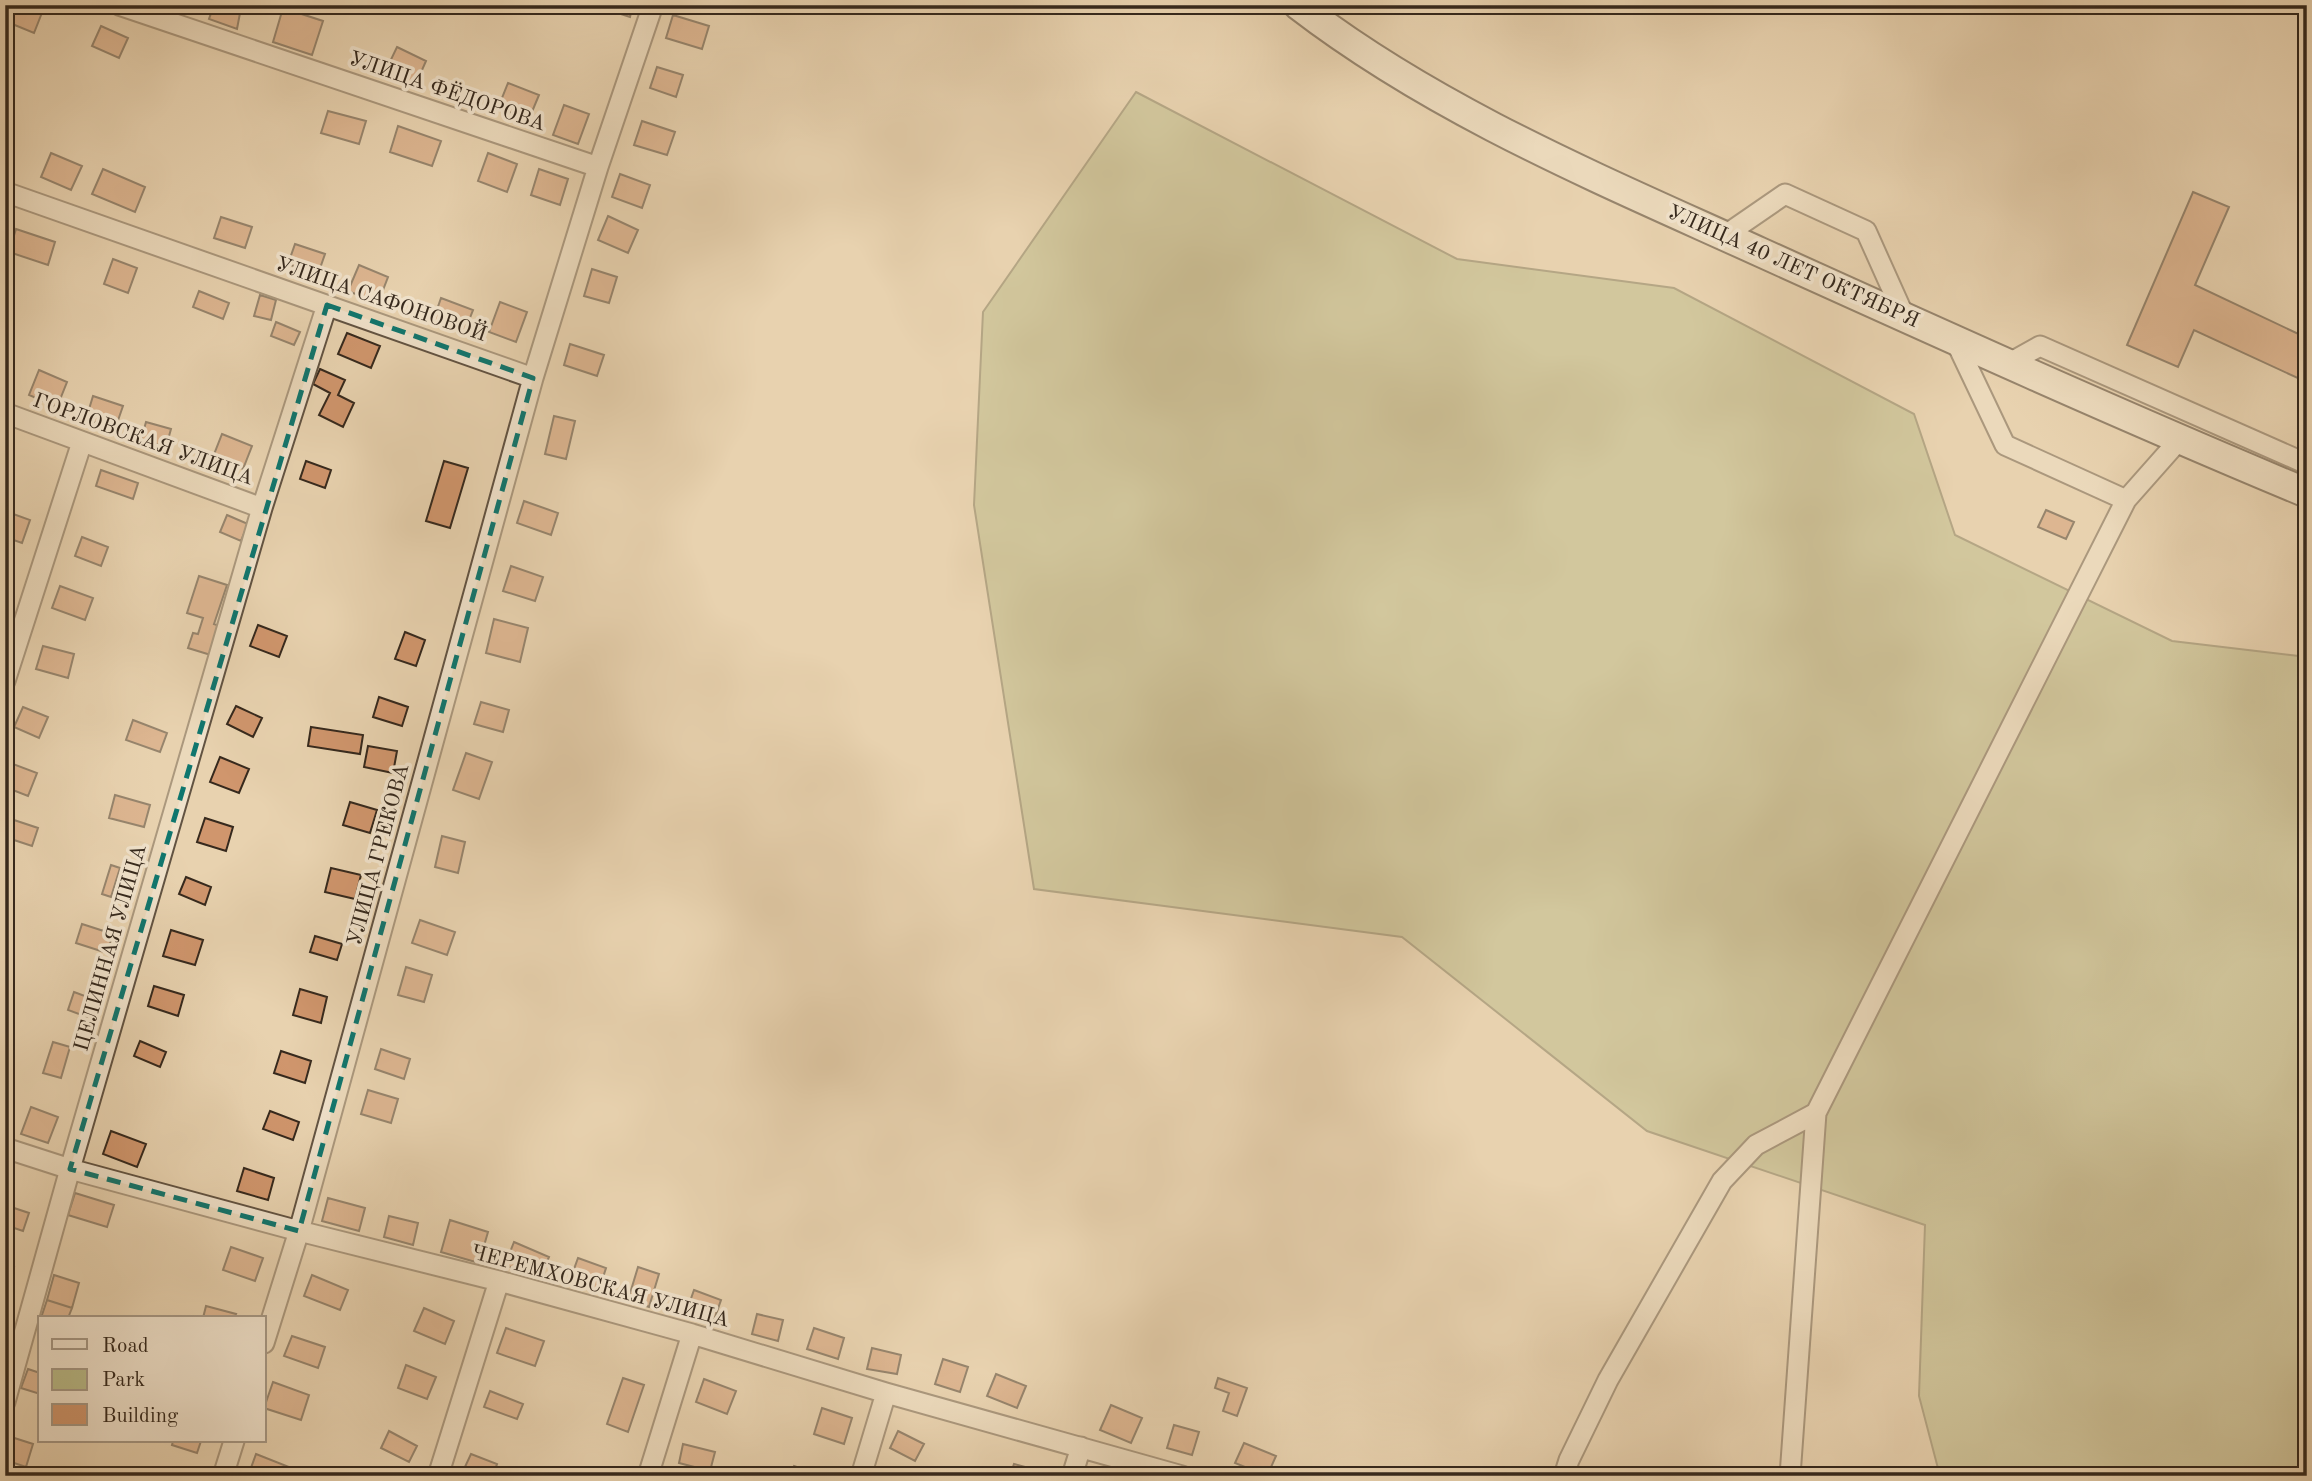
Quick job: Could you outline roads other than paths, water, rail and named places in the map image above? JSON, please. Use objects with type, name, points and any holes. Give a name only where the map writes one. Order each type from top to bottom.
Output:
[{"type":"main road","name":"УЛИЦА 40 ЛЕТ ОКТЯБРЯ","points":[[1298,5],[1327,28],[1393,70],[1612,186],[2006,365],[2307,493]]},
{"type":"street","name":"УЛИЦА ФЁДОРОВА","points":[[119,5],[598,167]]},
{"type":"street","points":[[533,378],[598,167],[653,5]]},
{"type":"street","name":"УЛИЦА САФОНОВОЙ","points":[[5,191],[533,378]]},
{"type":"street","points":[[1724,236],[1785,194],[1866,231],[1905,318]]},
{"type":"street","name":"ГОРЛОВСКАЯ УЛИЦА","points":[[5,413],[262,508],[327,306]]},
{"type":"street","points":[[1955,340],[2005,445],[2126,500]]},
{"type":"street","points":[[2006,365],[2040,346],[2307,464]]},
{"type":"street","name":"УЛИЦА ГРЕКОВА","points":[[266,1337],[299,1231],[533,378]]},
{"type":"street","points":[[1790,1476],[1816,1113],[2126,500],[2180,439]]},
{"type":"street","points":[[5,681],[82,442]]},
{"type":"street","name":"ЦЕЛИННАЯ УЛИЦА","points":[[5,1402],[70,1168],[262,508]]},
{"type":"street","points":[[1564,1476],[1569,1460],[1608,1380],[1722,1181],[1756,1145],[1816,1113]]},
{"type":"street","name":"ЧЕРЕМХОВСКАЯ УЛИЦА","points":[[5,1148],[299,1231],[499,1281],[692,1334],[886,1393],[1182,1476]]},
{"type":"street","points":[[438,1476],[499,1281]]},
{"type":"street","points":[[648,1476],[692,1334]]},
{"type":"street","points":[[861,1476],[886,1393]]},
{"type":"street","points":[[223,1476],[234,1442]]},
{"type":"street","points":[[1072,1476],[1081,1447]]}]
